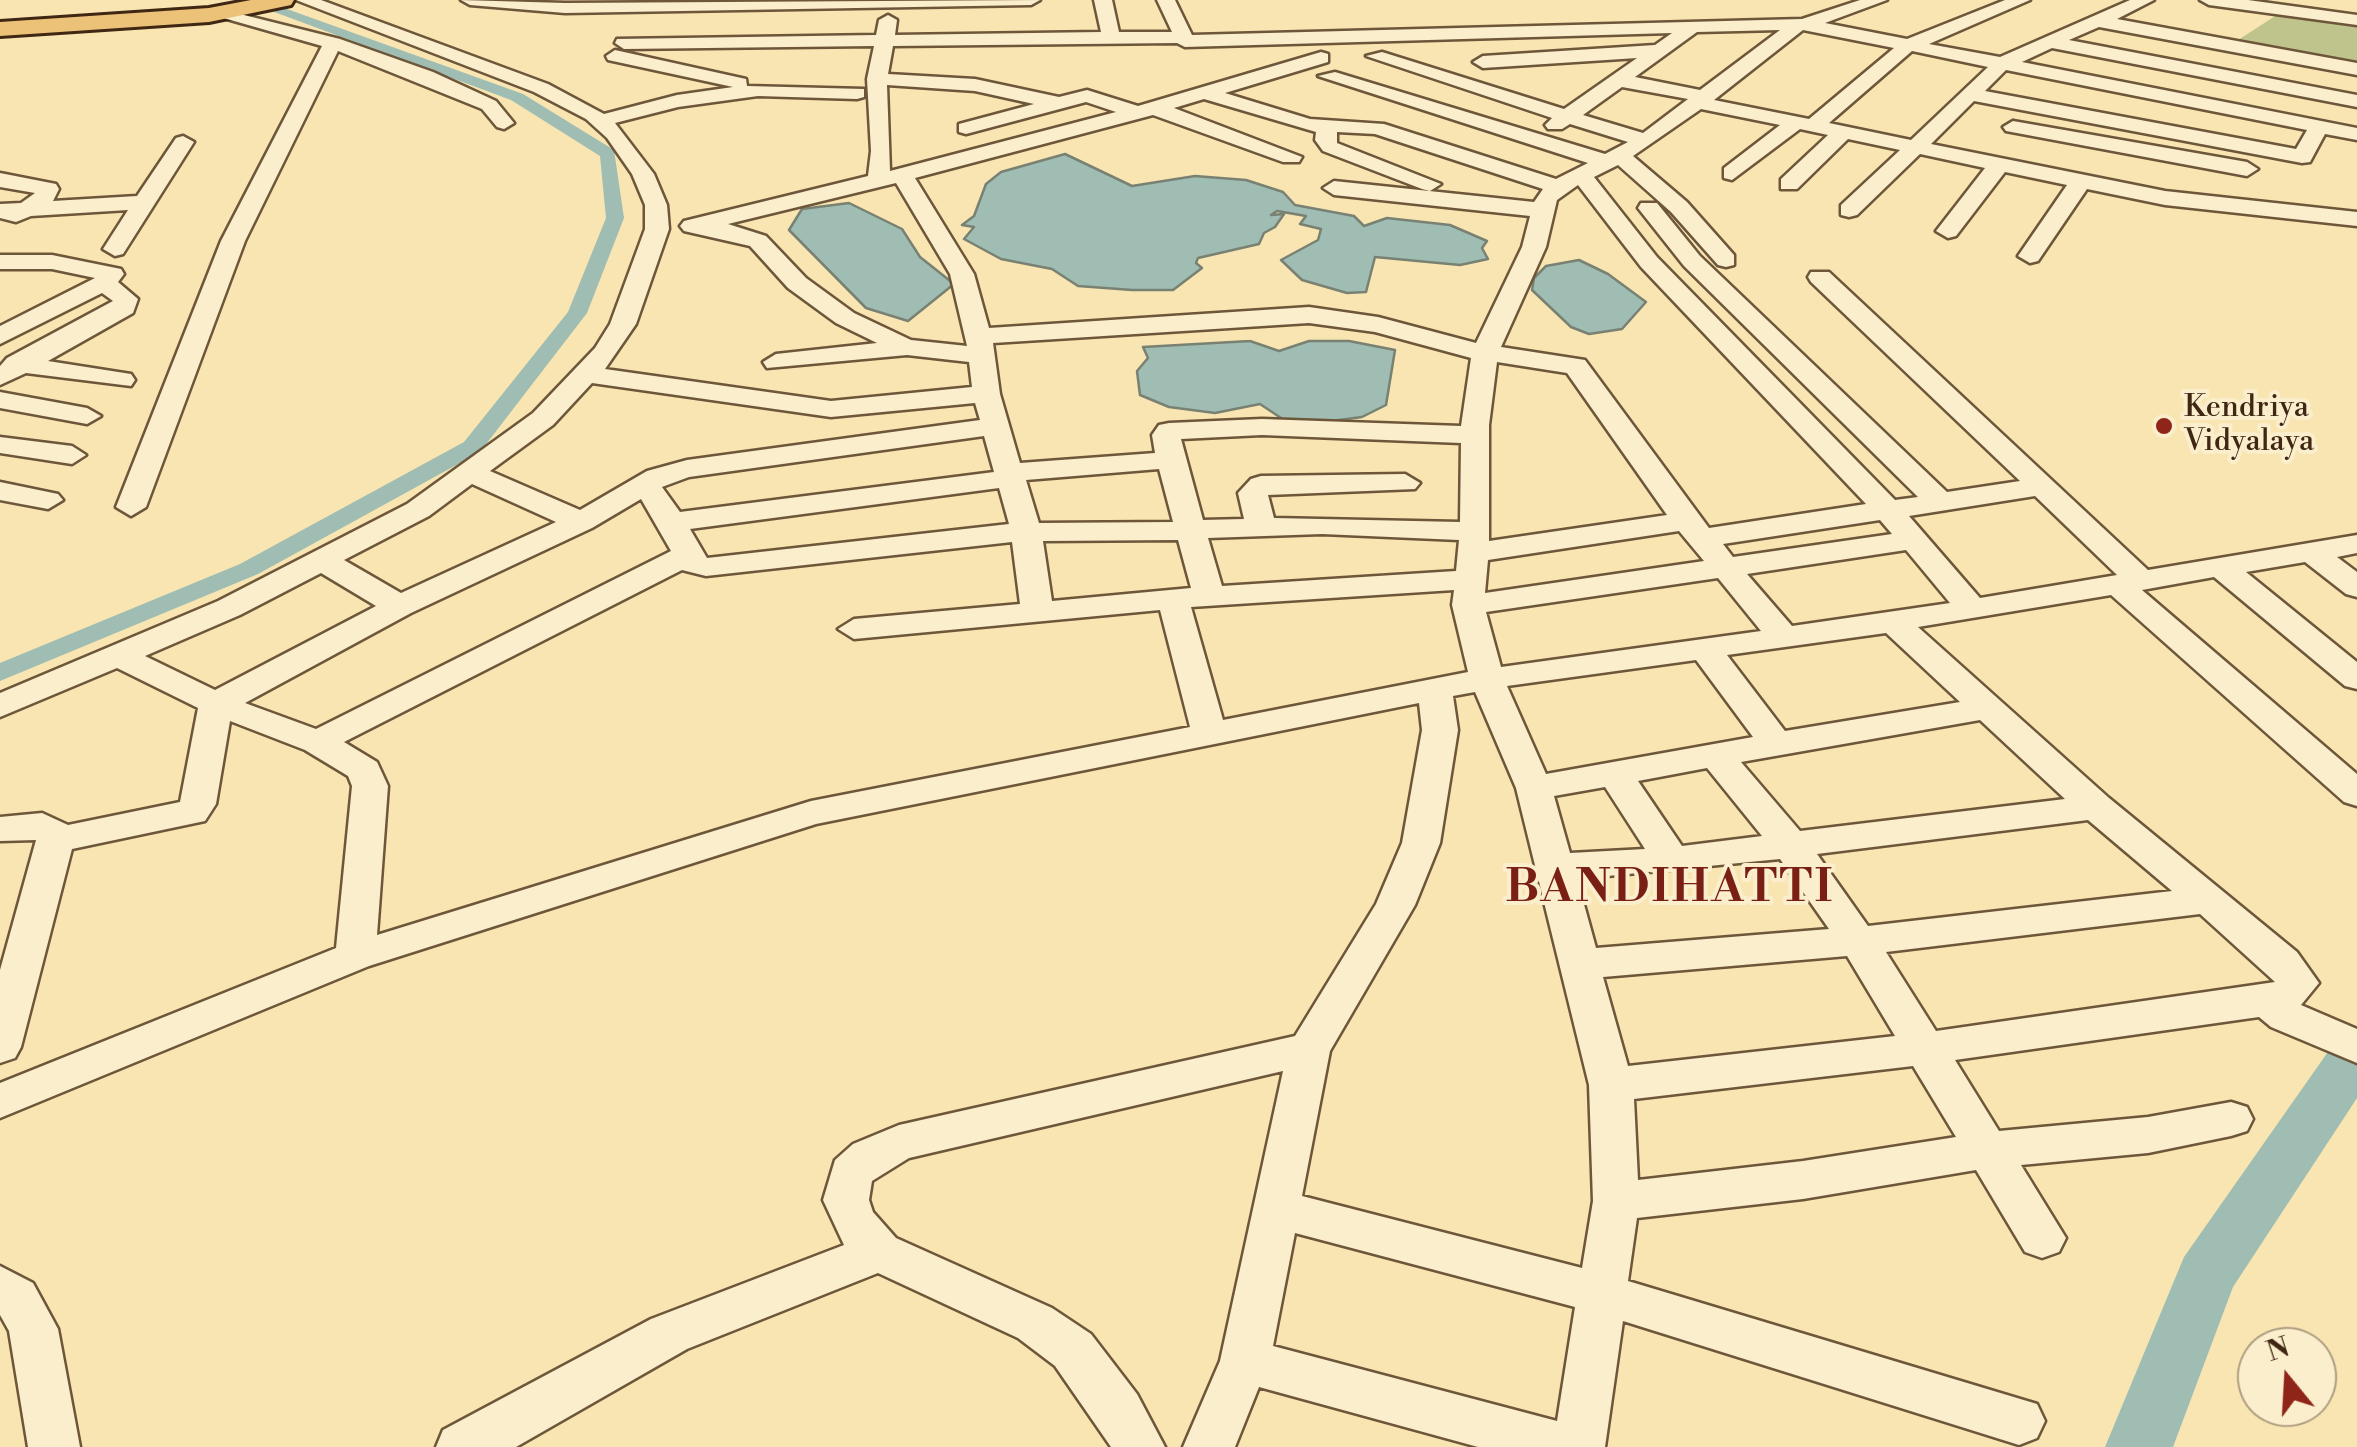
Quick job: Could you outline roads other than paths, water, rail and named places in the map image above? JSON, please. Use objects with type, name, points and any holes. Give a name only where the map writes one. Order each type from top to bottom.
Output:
[{"type":"main road","points":[[0,30],[234,12],[283,0]]},
{"type":"street","points":[[0,706],[120,657],[418,510],[542,420],[586,374],[623,324],[657,229],[656,205],[643,174],[600,121],[541,88],[305,0]]},
{"type":"street","points":[[470,0],[565,8],[648,3],[889,16],[974,40],[1393,36],[1802,24],[2357,134]]},
{"type":"street","points":[[544,26],[629,34],[889,16],[966,1],[1030,0]]},
{"type":"street","points":[[1043,0],[1046,40]]},
{"type":"street","points":[[1103,0],[1111,38]]},
{"type":"street","points":[[1166,0],[1185,39],[1186,50],[1175,58],[1252,108],[1327,128],[1378,128],[1482,163],[1569,180],[1886,508],[1972,608]]},
{"type":"street","points":[[1579,1447],[1616,1201],[1611,1084],[1534,788],[1487,679],[1470,567],[1475,435],[1485,352],[1534,247],[1542,210],[1569,180],[1646,141],[1802,24],[1878,0]]},
{"type":"street","points":[[1732,174],[1907,46],[2021,0]]},
{"type":"street","points":[[1967,118],[1968,94],[2002,63],[2145,0]]},
{"type":"street","points":[[2209,0],[2234,24],[2357,69]]},
{"type":"street","points":[[2347,0],[2357,5]]},
{"type":"street","points":[[966,1],[974,40]]},
{"type":"street","points":[[648,3],[617,59],[758,90]]},
{"type":"street","points":[[234,12],[334,43],[469,94],[488,105],[504,123]]},
{"type":"street","points":[[878,182],[882,151],[879,72],[889,16]]},
{"type":"street","points":[[2096,20],[2234,24],[2357,20]]},
{"type":"street","points":[[1533,140],[1693,27]]},
{"type":"street","points":[[657,229],[692,226],[904,176],[1146,111],[1200,76],[1236,84],[1321,72],[1374,56],[1393,36]]},
{"type":"street","points":[[2048,42],[2357,101]]},
{"type":"street","points":[[131,508],[181,368],[233,241],[334,43]]},
{"type":"street","points":[[1484,62],[1659,51]]},
{"type":"street","points":[[1374,56],[1646,141]]},
{"type":"street","points":[[879,72],[978,64]]},
{"type":"street","points":[[879,72],[974,85],[1058,103]]},
{"type":"street","points":[[1321,72],[1533,140],[1615,160],[1679,207],[1726,260]]},
{"type":"street","points":[[1618,80],[1914,149],[2165,198],[2292,203],[2357,219]]},
{"type":"street","points":[[600,121],[677,101],[758,90],[857,93]]},
{"type":"street","points":[[1968,94],[2302,157]]},
{"type":"street","points":[[1252,108],[1282,95]]},
{"type":"street","points":[[966,128],[1095,97],[1291,157]]},
{"type":"street","points":[[1849,210],[1914,149],[1967,118],[2177,159],[2291,175],[2319,127]]},
{"type":"street","points":[[1327,128],[1325,140],[1330,147],[1430,184]]},
{"type":"street","points":[[1789,184],[1843,133]]},
{"type":"street","points":[[115,248],[140,203],[183,142]]},
{"type":"street","points":[[2165,198],[2177,159]]},
{"type":"street","points":[[1409,196],[1482,163]]},
{"type":"street","points":[[1948,232],[1998,166]]},
{"type":"street","points":[[904,176],[962,274],[980,346],[986,394],[1026,532],[1037,610]]},
{"type":"street","points":[[0,180],[48,189],[42,201],[7,216]]},
{"type":"street","points":[[2030,256],[2080,182]]},
{"type":"street","points":[[1334,188],[1542,210]]},
{"type":"street","points":[[7,216],[140,203]]},
{"type":"street","points":[[1649,208],[1705,274],[1940,502]]},
{"type":"street","points":[[692,226],[739,232],[758,241],[797,283],[829,306],[906,348]]},
{"type":"street","points":[[0,262],[52,262],[110,272],[112,277],[0,336]]},
{"type":"street","points":[[1820,277],[2046,486],[2129,582],[2357,794]]},
{"type":"street","points":[[7,368],[124,308],[126,299],[103,283]]},
{"type":"street","points":[[776,362],[1309,315],[1378,325],[1485,352],[1567,363],[1583,370],[1695,529],[1782,634]]},
{"type":"street","points":[[7,368],[122,380]]},
{"type":"street","points":[[586,374],[831,408],[986,394]]},
{"type":"street","points":[[0,400],[87,416]]},
{"type":"street","points":[[216,704],[400,606],[581,522],[645,484],[687,469],[996,426]]},
{"type":"street","points":[[1208,596],[1188,532],[1166,436],[1182,427],[1475,435]]},
{"type":"street","points":[[0,444],[72,455]]},
{"type":"street","points":[[672,522],[1011,475],[1170,460]]},
{"type":"street","points":[[470,472],[581,522]]},
{"type":"street","points":[[645,484],[672,522],[692,564],[706,567],[1026,532],[1366,526],[1470,567],[1728,568],[1914,540]]},
{"type":"street","points":[[1261,527],[1253,493],[1262,485],[1405,484]]},
{"type":"street","points":[[854,629],[1470,567],[1695,529],[2046,486]]},
{"type":"street","points":[[0,491],[48,500]]},
{"type":"street","points":[[872,495],[892,547]]},
{"type":"street","points":[[0,1102],[355,956],[810,814],[1487,679],[1782,634],[1892,622],[2357,544]]},
{"type":"street","points":[[2311,552],[2357,586]]},
{"type":"street","points":[[318,742],[514,639],[688,556]]},
{"type":"street","points":[[321,560],[400,606]]},
{"type":"street","points":[[2220,566],[2357,679]]},
{"type":"street","points":[[1173,599],[1209,734]]},
{"type":"street","points":[[1892,622],[2096,808],[2294,972],[2298,983],[2276,1008]]},
{"type":"street","points":[[1703,646],[1776,744]]},
{"type":"street","points":[[120,657],[216,704],[318,742],[352,759],[364,770],[370,786],[355,956]]},
{"type":"street","points":[[1209,1447],[1245,1361],[1273,1208],[1309,1050],[1395,905],[1421,842],[1440,730],[1434,689]]},
{"type":"street","points":[[55,840],[192,812],[198,804],[216,704]]},
{"type":"street","points":[[1534,788],[1987,708]]},
{"type":"street","points":[[1716,755],[1791,846],[1858,941],[2042,1238]]},
{"type":"street","points":[[1616,775],[1672,860]]},
{"type":"street","points":[[1555,866],[1672,860],[2096,808]]},
{"type":"street","points":[[0,829],[42,825],[53,830],[55,840],[0,1047]]},
{"type":"street","points":[[1580,964],[1858,941],[2207,900]]},
{"type":"street","points":[[1611,1084],[2276,1008],[2357,1047]]},
{"type":"street","points":[[1139,1447],[1119,1412],[1072,1350],[1035,1323],[879,1252],[853,1222],[846,1200],[850,1173],[868,1157],[899,1143],[1232,1064],[1309,1050]]},
{"type":"street","points":[[1616,1201],[1803,1180],[1987,1150],[2148,1135],[2231,1119]]},
{"type":"street","points":[[1273,1208],[1600,1293],[2019,1421]]},
{"type":"street","points":[[462,1447],[670,1334],[879,1252]]},
{"type":"street","points":[[0,1287],[16,1298],[33,1329],[54,1447]]},
{"type":"street","points":[[1245,1361],[1566,1447]]},
{"type":"water","points":[[1065,154],[1132,186],[1195,176],[1246,180],[1283,192],[1295,205],[1354,216],[1364,226],[1387,218],[1450,225],[1487,241],[1482,248],[1488,259],[1460,265],[1375,257],[1366,292],[1347,293],[1302,280],[1281,260],[1318,240],[1321,229],[1300,224],[1306,216],[1277,211],[1271,215],[1284,214],[1275,227],[1264,233],[1259,244],[1198,258],[1196,263],[1202,268],[1173,290],[1132,290],[1078,286],[1052,269],[1001,259],[964,239],[974,227],[962,225],[974,216],[986,184],[1001,172]]},
{"type":"water","points":[[849,203],[902,229],[920,257],[954,284],[908,321],[866,308],[789,230],[802,209]]},
{"type":"water","points":[[1579,260],[1608,274],[1646,302],[1622,329],[1589,334],[1571,327],[1532,290],[1534,278],[1546,266]]},
{"type":"water","points":[[1250,341],[1279,351],[1309,341],[1349,341],[1395,350],[1386,405],[1362,417],[1293,426],[1260,404],[1215,413],[1169,407],[1140,395],[1137,371],[1148,358],[1143,347]]},
{"type":"waterway","points":[[0,673],[249,569],[472,447],[577,313],[615,218],[608,154],[517,97],[249,0]]},
{"type":"waterway","points":[[2139,1447],[2206,1276],[2357,1054]]},
{"type":"place","name":"Kendriya Vidyalaya","points":[[2164,426]]},
{"type":"district","name":"BANDIHATTI","points":[[1670,890]]}]
